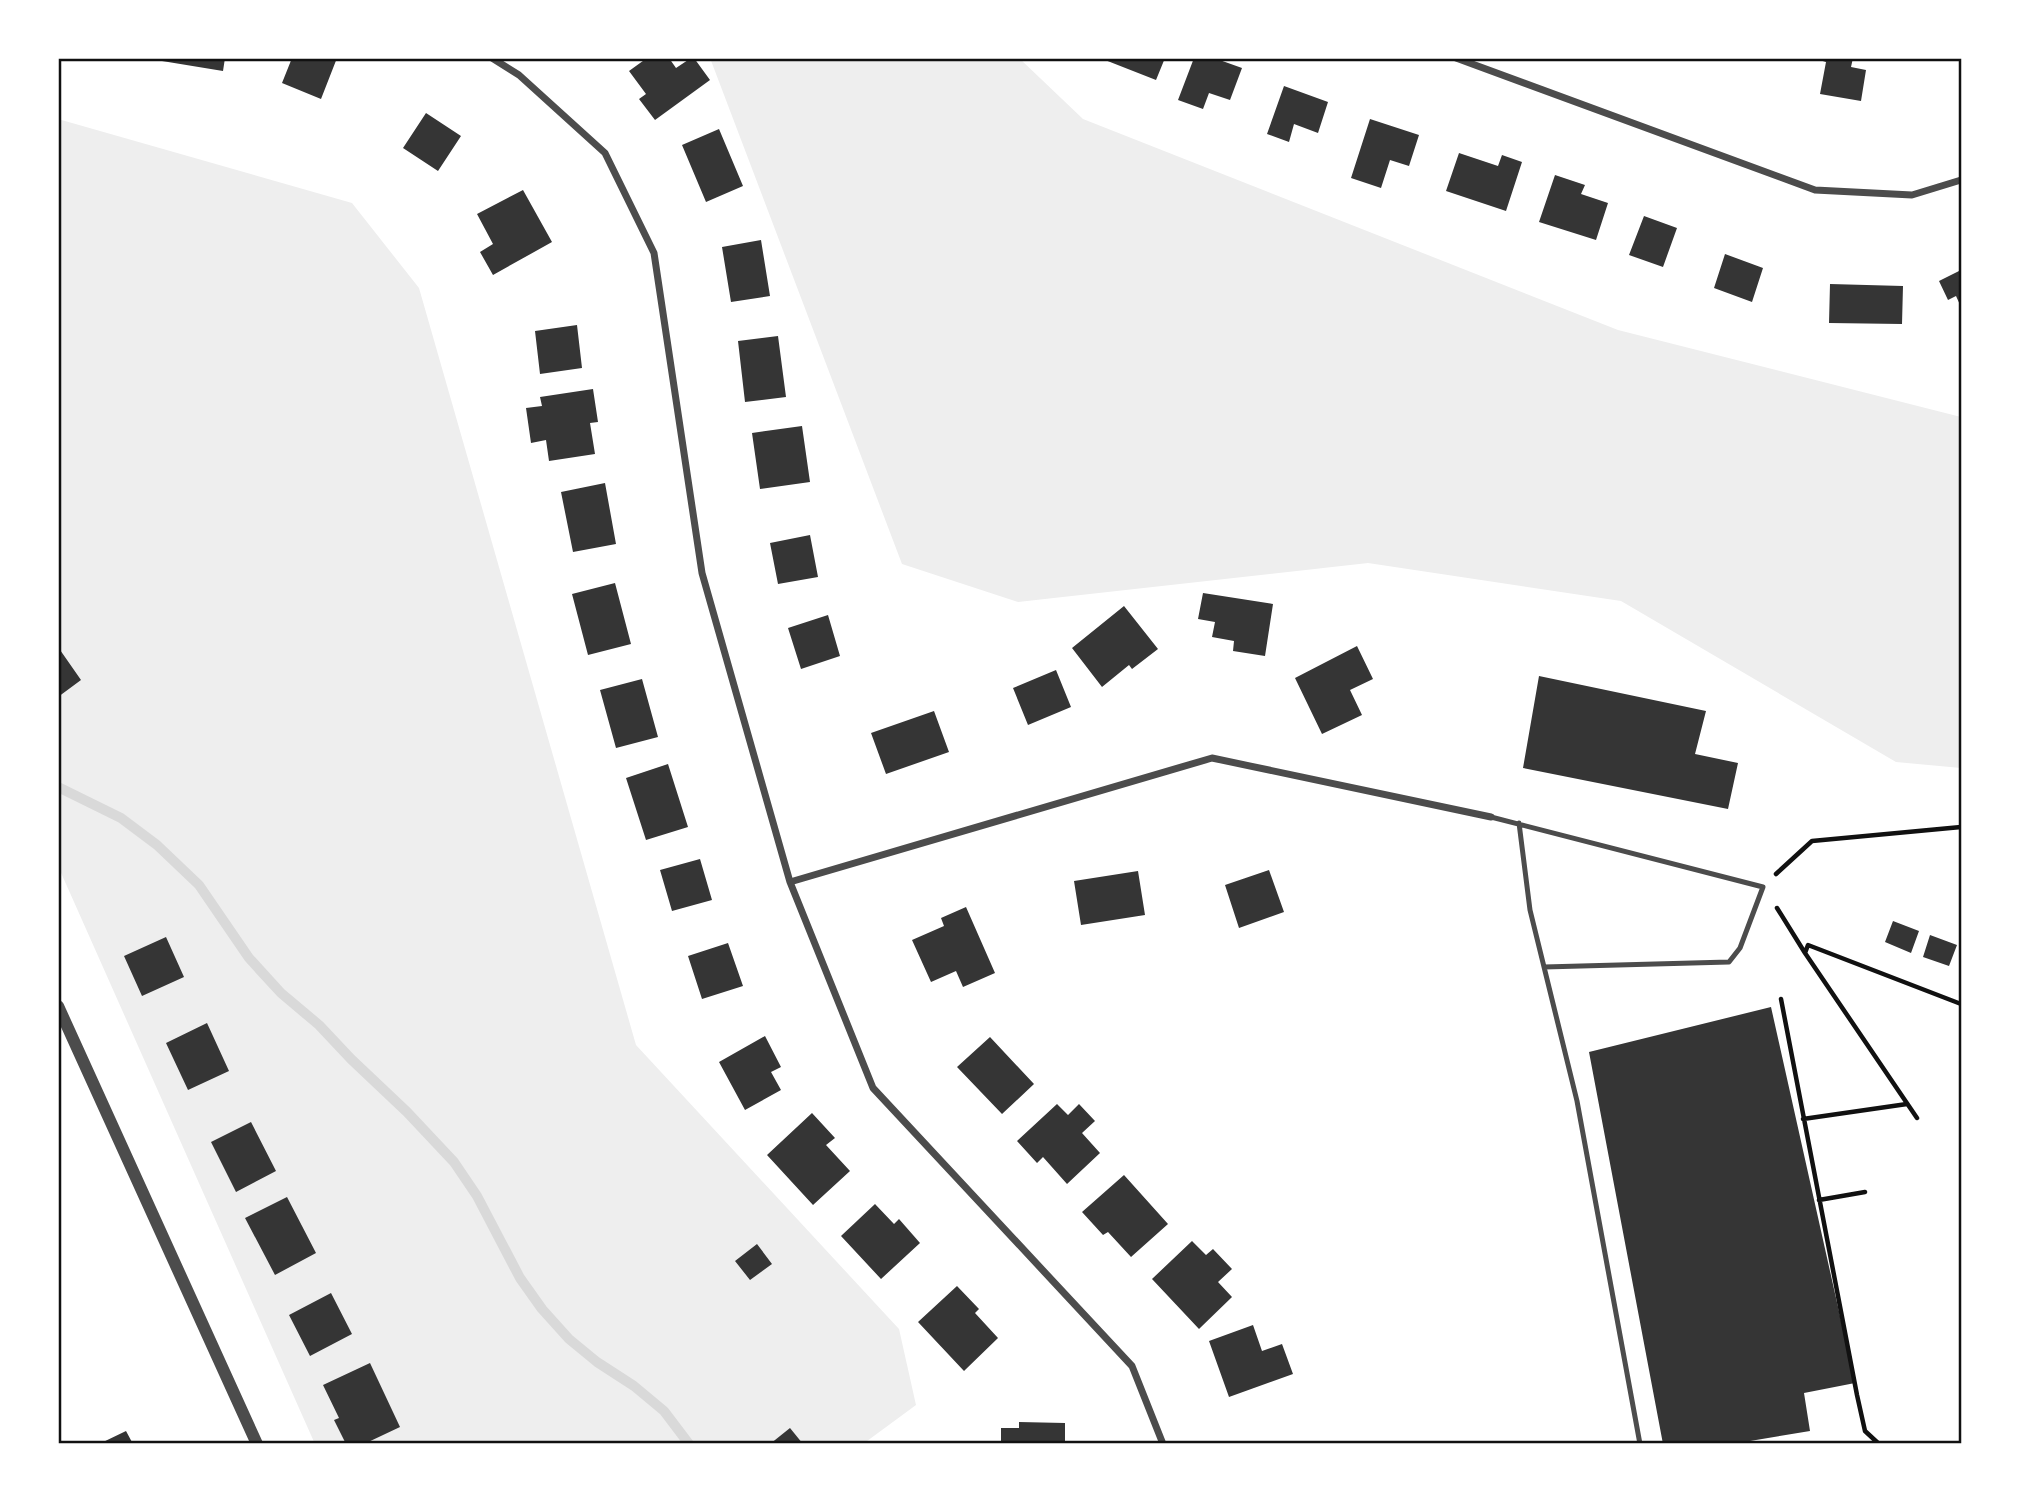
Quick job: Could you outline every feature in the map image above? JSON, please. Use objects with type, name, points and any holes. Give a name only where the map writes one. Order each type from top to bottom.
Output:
[{"type":"street","points":[[492,58],[519,75],[605,153],[654,253],[702,573],[790,882],[873,1088],[1132,1366],[1163,1444]]},
{"type":"street","points":[[1455,58],[1815,190],[1912,195],[1961,180]]},
{"type":"street","points":[[790,882],[1212,758],[1490,817]]},
{"type":"street","points":[[58,1006],[257,1444]]},
{"type":"lane","points":[[1490,817],[1763,887],[1740,948],[1729,962],[1544,968]]},
{"type":"lane","points":[[1519,823],[1530,910],[1577,1101],[1640,1444]]},
{"type":"path","points":[[1917,1118],[1763,887],[1812,841],[1961,827]]},
{"type":"path","points":[[1805,953],[1808,946],[1961,1004]]},
{"type":"path","points":[[1780,999],[1865,1431],[1879,1444]]},
{"type":"path","points":[[1803,1119],[1907,1104]]},
{"type":"path","points":[[1819,1200],[1865,1192]]},
{"type":"shaded area","points":[[710,58],[1019,58],[1083,119],[1618,330],[1961,417],[1961,768],[1896,762],[1621,601],[1368,563],[1018,602],[902,564]]},
{"type":"shaded area","points":[[58,119],[352,203],[419,288],[636,1045],[899,1329],[916,1405],[863,1444],[315,1444],[58,866]]},
{"type":"building","points":[[163,58],[225,58],[223,71],[162,61]]},
{"type":"building","points":[[292,58],[337,58],[321,99],[282,83]]},
{"type":"building","points":[[647,58],[669,58],[676,68],[694,58],[710,80],[655,120],[639,99],[646,94],[629,71]]},
{"type":"building","points":[[1165,58],[1156,80],[1105,60]]},
{"type":"building","points":[[1194,58],[1214,58],[1242,68],[1230,100],[1209,93],[1203,109],[1178,100]]},
{"type":"building","points":[[1813,58],[1853,58],[1851,67],[1866,70],[1861,101],[1820,94],[1826,62]]},
{"type":"building","points":[[1284,86],[1328,102],[1318,133],[1294,124],[1289,142],[1267,134]]},
{"type":"building","points":[[426,113],[461,136],[438,171],[403,148]]},
{"type":"building","points":[[1370,119],[1419,135],[1409,166],[1390,160],[1381,188],[1351,178]]},
{"type":"building","points":[[719,129],[743,186],[706,202],[682,145]]},
{"type":"building","points":[[1459,153],[1498,166],[1502,155],[1522,162],[1506,211],[1446,191]]},
{"type":"building","points":[[1555,175],[1585,185],[1581,194],[1608,203],[1596,240],[1539,222]]},
{"type":"building","points":[[523,190],[552,242],[493,275],[480,252],[493,244],[477,214]]},
{"type":"building","points":[[1644,216],[1677,228],[1663,267],[1629,255]]},
{"type":"building","points":[[761,240],[770,296],[731,302],[722,247]]},
{"type":"building","points":[[1725,254],[1763,268],[1752,302],[1714,288]]},
{"type":"building","points":[[1961,270],[1961,307],[1956,296],[1948,300],[1939,281]]},
{"type":"building","points":[[1830,284],[1903,286],[1902,324],[1829,323]]},
{"type":"building","points":[[577,325],[582,368],[540,374],[535,331]]},
{"type":"building","points":[[778,336],[786,397],[745,402],[738,341]]},
{"type":"building","points":[[593,389],[598,422],[590,423],[595,454],[549,461],[546,440],[531,443],[526,408],[542,406],[540,397]]},
{"type":"building","points":[[802,426],[810,482],[760,489],[752,433]]},
{"type":"building","points":[[605,483],[616,544],[573,552],[561,492]]},
{"type":"building","points":[[810,535],[818,577],[778,584],[770,543]]},
{"type":"building","points":[[615,583],[631,644],[588,655],[572,594]]},
{"type":"building","points":[[1203,593],[1273,604],[1265,656],[1233,651],[1234,641],[1212,637],[1215,622],[1198,619]]},
{"type":"building","points":[[1124,606],[1158,649],[1132,669],[1129,665],[1102,687],[1072,648]]},
{"type":"building","points":[[828,615],[840,656],[801,669],[788,628]]},
{"type":"building","points":[[1357,646],[1373,679],[1350,690],[1362,715],[1322,734],[1295,678]]},
{"type":"building","points":[[58,647],[81,680],[58,697]]},
{"type":"building","points":[[1056,670],[1071,707],[1028,725],[1013,688]]},
{"type":"building","points":[[1539,676],[1706,711],[1695,754],[1738,763],[1728,809],[1523,768]]},
{"type":"building","points":[[642,679],[658,737],[616,748],[600,690]]},
{"type":"building","points":[[934,711],[949,752],[886,774],[871,733]]},
{"type":"building","points":[[668,764],[688,827],[646,840],[626,778]]},
{"type":"building","points":[[700,859],[712,900],[672,911],[660,870]]},
{"type":"building","points":[[1269,870],[1284,912],[1239,928],[1225,885]]},
{"type":"building","points":[[1138,871],[1145,915],[1081,925],[1074,881]]},
{"type":"building","points":[[966,907],[995,973],[963,987],[956,971],[931,982],[912,940],[944,926],[941,918]]},
{"type":"building","points":[[1893,921],[1919,931],[1911,953],[1885,942]]},
{"type":"building","points":[[1930,935],[1957,945],[1949,966],[1923,957]]},
{"type":"building","points":[[166,937],[184,977],[142,996],[124,956]]},
{"type":"building","points":[[728,943],[743,986],[702,999],[688,956]]},
{"type":"building","points":[[1771,1007],[1855,1383],[1804,1393],[1810,1431],[1732,1444],[1663,1444],[1589,1052]]},
{"type":"building","points":[[207,1023],[229,1071],[188,1090],[166,1043]]},
{"type":"building","points":[[765,1036],[781,1067],[771,1072],[781,1090],[745,1110],[719,1062]]},
{"type":"building","points":[[990,1037],[1034,1084],[1002,1114],[957,1067]]},
{"type":"building","points":[[1057,1104],[1068,1115],[1079,1104],[1095,1121],[1082,1133],[1100,1153],[1067,1184],[1043,1157],[1037,1163],[1017,1141]]},
{"type":"building","points":[[812,1113],[835,1138],[826,1145],[850,1171],[813,1205],[767,1155]]},
{"type":"building","points":[[251,1122],[276,1171],[236,1192],[211,1142]]},
{"type":"building","points":[[1124,1175],[1168,1224],[1131,1257],[1108,1232],[1103,1235],[1082,1212]]},
{"type":"building","points":[[287,1197],[316,1253],[275,1275],[245,1218]]},
{"type":"building","points":[[875,1204],[894,1224],[899,1219],[920,1243],[881,1279],[841,1236]]},
{"type":"building","points":[[1192,1241],[1206,1255],[1213,1249],[1232,1269],[1218,1282],[1232,1297],[1199,1329],[1152,1279]]},
{"type":"building","points":[[757,1244],[772,1264],[750,1280],[735,1261]]},
{"type":"building","points":[[957,1286],[979,1309],[975,1313],[998,1338],[964,1371],[918,1322]]},
{"type":"building","points":[[331,1293],[352,1334],[310,1356],[289,1315]]},
{"type":"building","points":[[1253,1325],[1262,1351],[1282,1344],[1293,1374],[1229,1397],[1209,1341]]},
{"type":"building","points":[[370,1363],[400,1427],[364,1444],[346,1444],[334,1420],[339,1418],[323,1385]]},
{"type":"building","points":[[1019,1422],[1065,1423],[1065,1444],[1001,1444],[1001,1428],[1019,1428]]},
{"type":"building","points":[[790,1428],[803,1444],[770,1444]]},
{"type":"building","points":[[126,1431],[133,1444],[99,1444]]},
{"type":"waterway","points":[[58,787],[121,818],[157,845],[199,885],[249,958],[281,993],[319,1025],[454,1162],[477,1196],[520,1278],[542,1309],[569,1339],[664,1411],[689,1444]]}]
